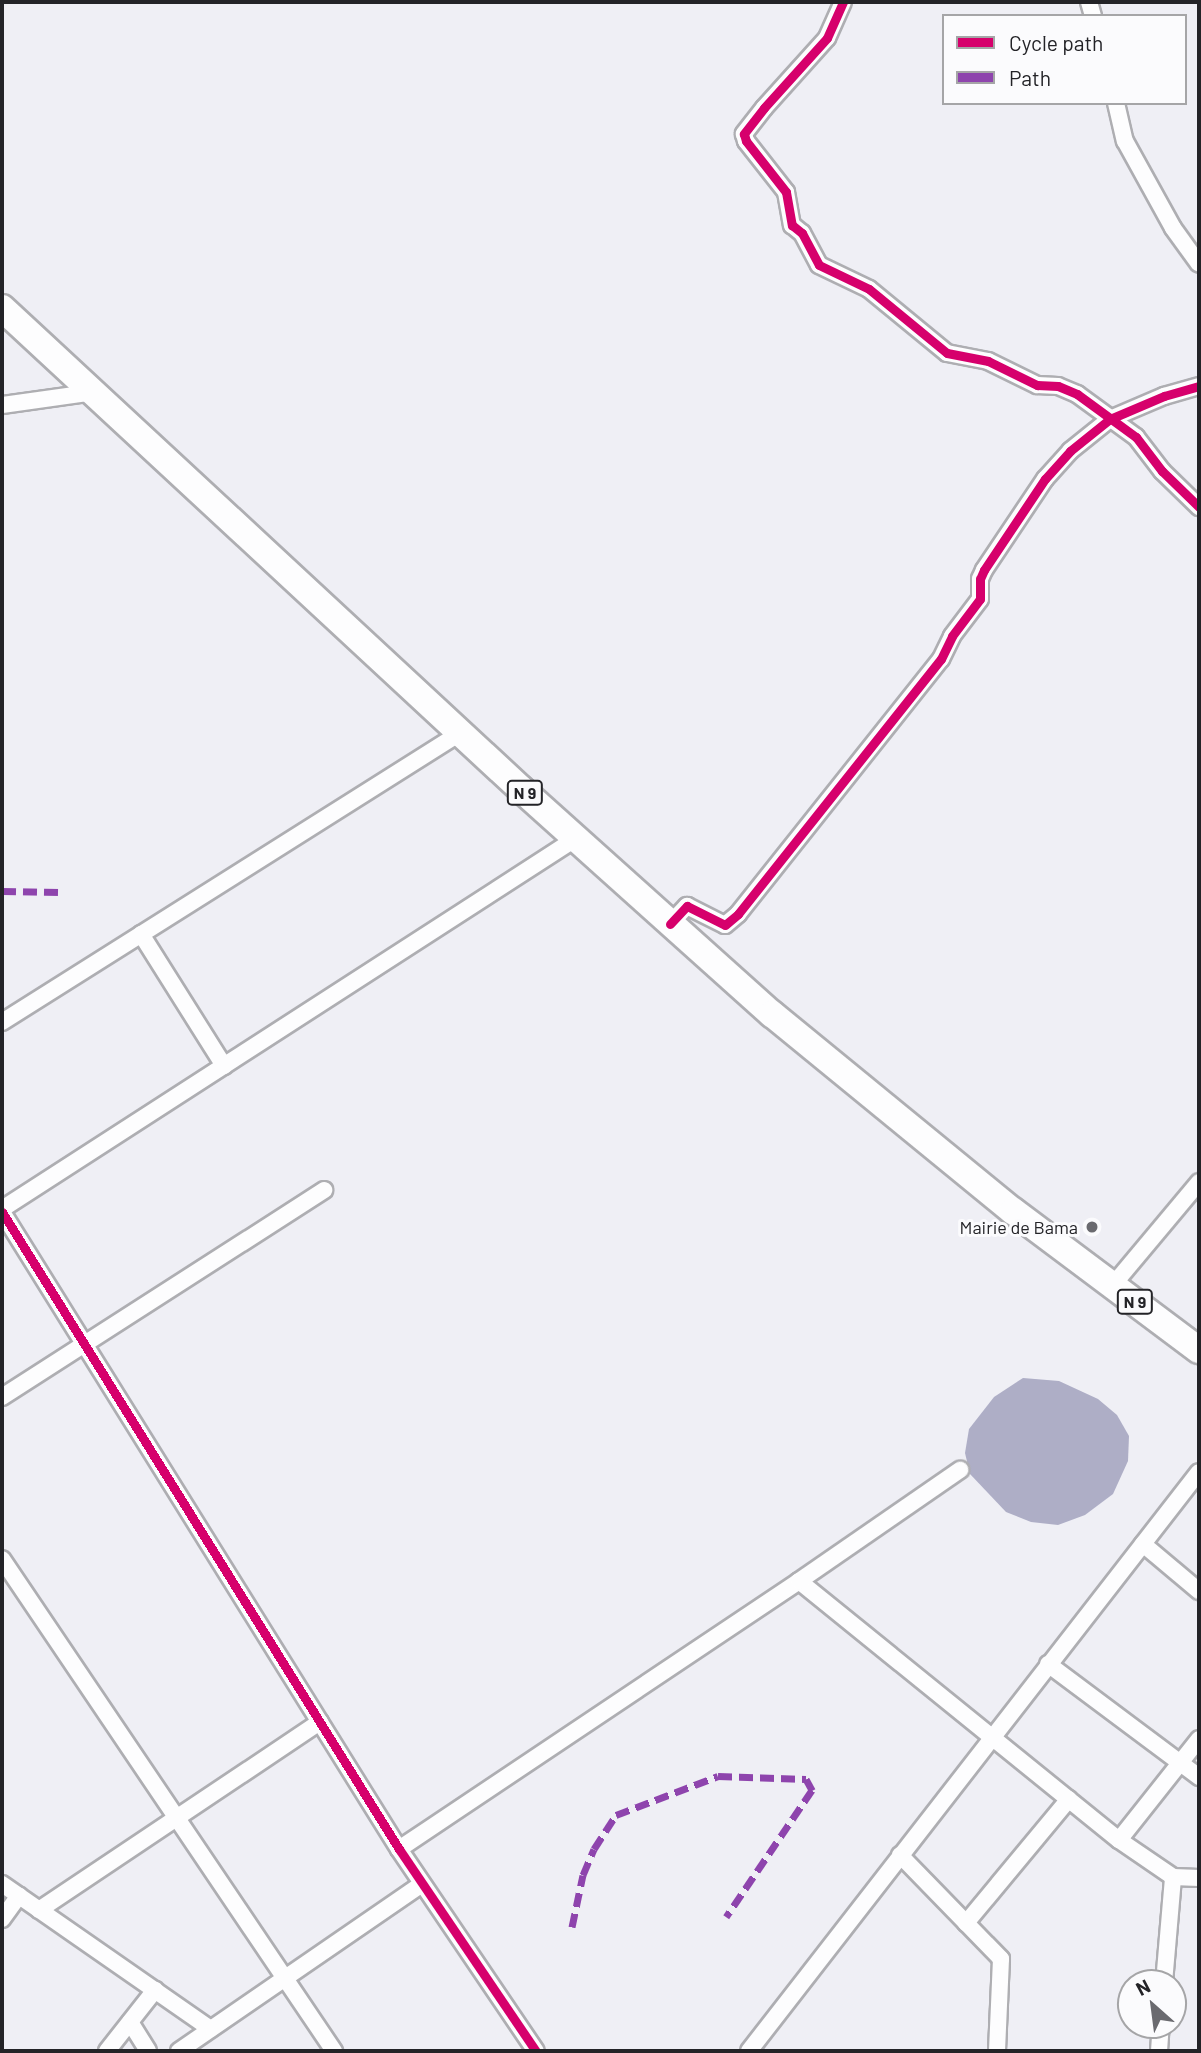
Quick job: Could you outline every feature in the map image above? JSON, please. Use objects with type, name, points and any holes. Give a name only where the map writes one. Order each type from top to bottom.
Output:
[{"type":"main road","name":"N 9","points":[[2,308],[670,925],[936,1150],[1199,1350]]},
{"type":"street","points":[[843,2],[827,38],[744,134],[746,141],[786,192],[792,225],[803,233],[819,265],[869,289],[947,354],[988,360],[1037,385],[1058,386],[1077,394],[1136,437],[1162,471],[1199,507]]},
{"type":"street","points":[[1116,105],[1125,141],[1173,228],[1199,264]]},
{"type":"street","points":[[670,925],[687,906],[725,925],[738,914],[941,659],[952,636],[980,599],[980,579],[984,570],[1045,480],[1070,452],[1110,419],[1164,396],[1199,386]]},
{"type":"street","points":[[2,405],[95,392]]},
{"type":"street","points":[[2,1022],[460,733]]},
{"type":"street","points":[[536,2051],[399,1849],[2,1210],[575,839]]},
{"type":"street","points":[[142,934],[224,1066]]},
{"type":"street","points":[[2,1035],[20,1010]]},
{"type":"street","points":[[1113,1285],[1199,1182]]},
{"type":"street","points":[[2,1397],[324,1190]]},
{"type":"street","points":[[399,1849],[960,1470]]},
{"type":"street","points":[[749,2051],[1199,1472]]},
{"type":"street","points":[[1143,1544],[1199,1591]]},
{"type":"street","points":[[2,1559],[334,2051]]},
{"type":"street","points":[[799,1581],[1119,1840],[1173,1877],[1199,1878]]},
{"type":"street","points":[[1048,1664],[1199,1777]]},
{"type":"street","points":[[39,1910],[320,1722]]},
{"type":"street","points":[[1119,1840],[1199,1739]]},
{"type":"street","points":[[966,1923],[1069,1799]]},
{"type":"street","points":[[900,1855],[1001,1959],[997,2051]]},
{"type":"street","points":[[1165,1969],[1173,1877]]},
{"type":"street","points":[[2,1884],[211,2029]]},
{"type":"street","points":[[179,2051],[422,1884]]},
{"type":"street","points":[[2,1919],[19,1896]]},
{"type":"street","points":[[107,2051],[155,1990]]},
{"type":"street","points":[[130,2022],[148,2051]]},
{"type":"water","points":[[1023,1378],[1059,1381],[1098,1399],[1117,1415],[1129,1436],[1128,1461],[1113,1494],[1085,1515],[1058,1525],[1031,1522],[1006,1512],[970,1474],[965,1453],[969,1429],[994,1397]]},
{"type":"marked path","points":[[2,891],[60,892]]},
{"type":"marked path","points":[[572,1927],[583,1875],[594,1849],[616,1815],[718,1776],[806,1779],[812,1790],[726,1917]]},
{"type":"cycle path","points":[[843,2],[827,38],[744,134],[746,141],[786,192],[792,225],[802,233],[819,265],[869,289],[947,353],[988,361],[1037,385],[1058,386],[1077,394],[1136,437],[1162,471],[1199,507]]},
{"type":"cycle path","points":[[670,924],[687,906],[725,925],[738,914],[941,659],[952,636],[980,599],[980,579],[984,570],[1045,479],[1070,451],[1110,419],[1164,396],[1199,386]]},
{"type":"cycle path","points":[[2,1212],[399,1849],[536,2051]]},
{"type":"place","name":"Mairie de Bama","points":[[1092,1227]]}]
